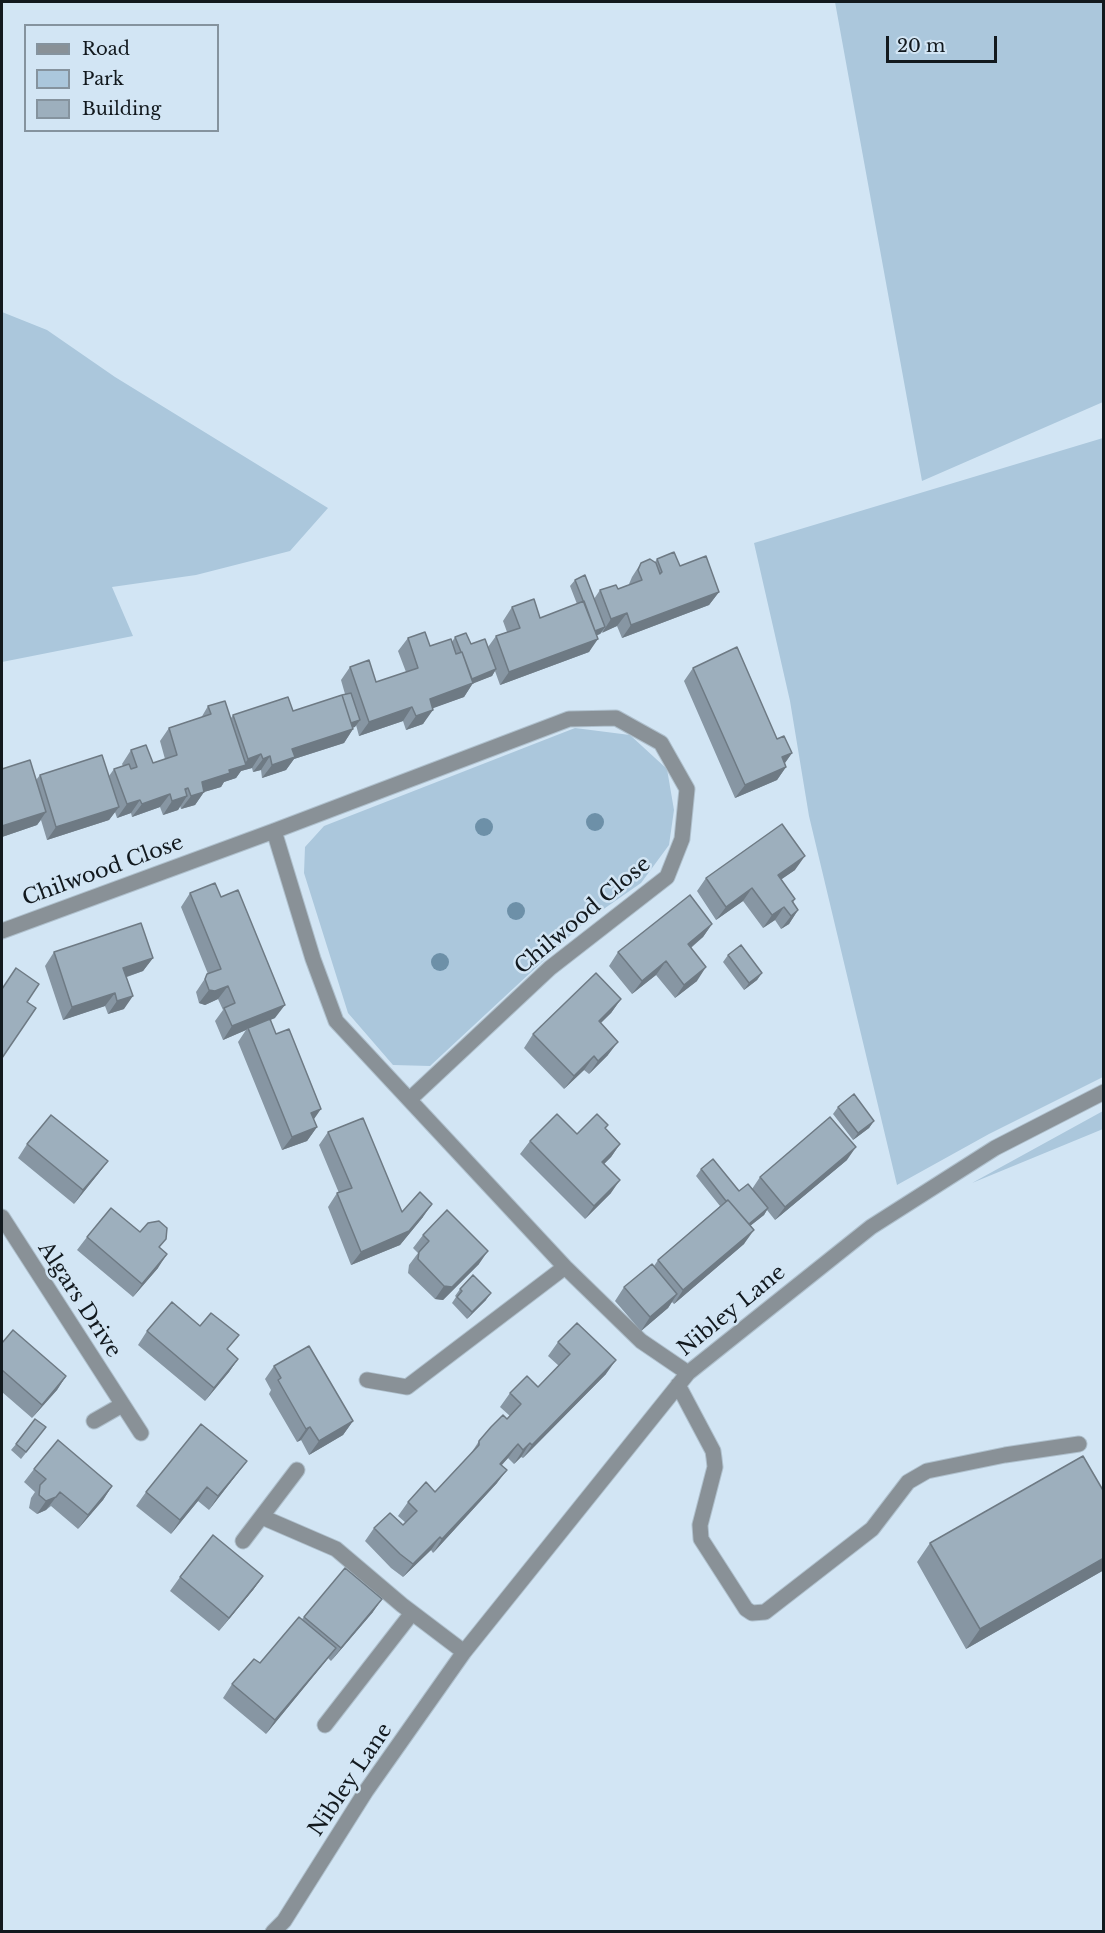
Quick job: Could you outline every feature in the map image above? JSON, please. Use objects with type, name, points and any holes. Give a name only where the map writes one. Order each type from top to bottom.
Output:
[{"type":"street","name":"Chilwood Close","points":[[7,928],[274,831],[569,719],[616,718],[661,743],[687,789],[682,839],[667,877],[550,968],[410,1099]]},
{"type":"street","points":[[274,831],[313,959],[336,1021],[565,1267],[641,1341],[683,1378],[714,1458],[715,1467],[700,1525],[701,1539],[746,1609],[752,1613],[765,1612],[872,1529],[908,1482],[927,1471],[1005,1455],[1079,1444]]},
{"type":"street","name":"Nibley Lane","points":[[273,1932],[284,1921],[366,1791],[464,1652],[683,1378],[871,1227],[994,1148],[1104,1092]]},
{"type":"street","name":"Algars Drive","points":[[2,1217],[141,1433]]},
{"type":"street","points":[[367,1380],[407,1387],[565,1267]]},
{"type":"street","points":[[94,1421],[122,1405]]},
{"type":"street","points":[[243,1541],[297,1470]]},
{"type":"street","points":[[262,1517],[336,1550],[407,1609],[464,1652]]},
{"type":"street","points":[[325,1725],[407,1609]]},
{"type":"green space","points":[[835,2],[1103,2],[1103,402],[922,481]]},
{"type":"green space","points":[[2,312],[47,330],[115,377],[328,508],[290,551],[196,575],[112,587],[133,636],[2,662]]},
{"type":"green space","points":[[1103,438],[1103,1077],[989,1134],[897,1185],[809,816],[790,701],[754,543]]},
{"type":"green space","points":[[575,728],[630,735],[667,769],[674,810],[669,845],[641,883],[585,922],[430,1066],[393,1065],[348,1013],[304,873],[305,847],[324,826]]},
{"type":"green space","points":[[1103,1111],[1103,1129],[972,1183]]},
{"type":"building","points":[[674,552],[680,566],[706,556],[719,592],[631,625],[627,613],[611,619],[600,590],[616,585],[618,589],[642,580],[638,570],[641,563],[650,559],[656,563],[660,574],[662,572],[657,559]]},
{"type":"building","points":[[585,575],[605,627],[595,631],[575,580]]},
{"type":"building","points":[[534,599],[540,618],[584,601],[598,639],[509,672],[496,636],[520,628],[512,607]]},
{"type":"building","points":[[425,632],[430,646],[451,639],[456,654],[462,652],[473,683],[430,699],[433,710],[416,716],[412,707],[369,722],[350,667],[369,660],[376,682],[418,668],[408,638]]},
{"type":"building","points":[[466,633],[471,644],[485,639],[496,669],[472,679],[455,637]]},
{"type":"building","points":[[737,647],[777,739],[784,736],[792,753],[782,757],[786,767],[745,785],[693,668]]},
{"type":"building","points":[[351,693],[360,720],[351,723],[342,695]]},
{"type":"building","points":[[342,695],[353,729],[292,749],[295,757],[272,765],[270,756],[263,759],[261,754],[248,759],[233,715],[288,697],[293,711]]},
{"type":"building","points":[[225,701],[246,765],[202,782],[204,792],[191,796],[188,788],[185,789],[187,796],[172,801],[170,794],[142,804],[140,800],[127,804],[114,769],[129,764],[131,769],[137,767],[131,750],[146,745],[153,763],[177,755],[169,728],[211,714],[208,706]]},
{"type":"building","points":[[102,755],[119,807],[56,827],[40,775]]},
{"type":"building","points":[[30,760],[46,812],[2,826],[2,769]]},
{"type":"building","points":[[782,824],[805,856],[778,875],[795,899],[792,901],[798,910],[791,916],[784,907],[772,915],[752,888],[726,907],[706,878]]},
{"type":"building","points":[[215,883],[221,897],[238,890],[285,1005],[232,1026],[224,1008],[235,1003],[228,986],[215,991],[209,990],[205,979],[207,974],[221,969],[190,893]]},
{"type":"building","points":[[690,895],[712,924],[688,944],[706,967],[684,985],[666,961],[642,981],[618,952]]},
{"type":"building","points":[[141,923],[153,958],[123,968],[133,996],[117,1001],[115,993],[72,1007],[54,952]]},
{"type":"building","points":[[741,945],[762,973],[749,983],[728,955]]},
{"type":"building","points":[[16,968],[39,984],[27,1002],[36,1008],[2,1058],[2,989]]},
{"type":"building","points":[[596,973],[621,999],[599,1021],[618,1042],[598,1061],[594,1056],[574,1076],[533,1034]]},
{"type":"building","points":[[270,1019],[276,1034],[289,1029],[321,1109],[311,1113],[317,1127],[292,1137],[248,1028]]},
{"type":"building","points":[[854,1094],[874,1121],[858,1133],[838,1107]]},
{"type":"building","points":[[557,1114],[577,1134],[597,1114],[608,1125],[605,1128],[620,1144],[602,1162],[620,1180],[594,1206],[530,1141]]},
{"type":"building","points":[[51,1115],[108,1161],[83,1190],[27,1144]]},
{"type":"building","points":[[830,1117],[856,1147],[785,1207],[760,1177]]},
{"type":"building","points":[[363,1118],[402,1212],[420,1192],[432,1204],[409,1231],[361,1252],[337,1193],[352,1188],[328,1132]]},
{"type":"building","points":[[713,1159],[739,1191],[748,1184],[768,1208],[749,1224],[728,1200],[726,1201],[701,1169]]},
{"type":"building","points":[[728,1200],[754,1230],[683,1290],[658,1260]]},
{"type":"building","points":[[111,1208],[140,1232],[148,1223],[159,1221],[167,1228],[166,1239],[159,1247],[167,1254],[142,1284],[87,1237]]},
{"type":"building","points":[[447,1210],[488,1251],[452,1287],[444,1286],[418,1259],[419,1252],[429,1241],[423,1235]]},
{"type":"building","points":[[652,1264],[677,1294],[650,1317],[624,1287]]},
{"type":"building","points":[[473,1275],[491,1293],[472,1312],[457,1297],[462,1291],[460,1289]]},
{"type":"building","points":[[172,1302],[200,1326],[211,1313],[239,1335],[227,1349],[238,1359],[214,1388],[147,1331]]},
{"type":"building","points":[[577,1323],[616,1360],[532,1445],[530,1443],[523,1450],[518,1444],[500,1464],[507,1470],[442,1539],[440,1537],[413,1564],[374,1528],[390,1513],[403,1525],[417,1511],[408,1502],[426,1482],[435,1492],[479,1445],[479,1441],[491,1427],[503,1415],[507,1419],[521,1404],[510,1393],[527,1376],[538,1387],[570,1354],[558,1342]]},
{"type":"building","points":[[13,1330],[66,1376],[42,1405],[2,1370],[2,1343]]},
{"type":"building","points":[[309,1346],[353,1421],[319,1441],[310,1427],[306,1429],[278,1380],[281,1378],[274,1366]]},
{"type":"building","points":[[35,1419],[46,1427],[26,1452],[16,1444]]},
{"type":"building","points":[[201,1424],[247,1461],[218,1496],[207,1487],[180,1520],[146,1492]]},
{"type":"building","points":[[58,1440],[112,1486],[88,1515],[60,1492],[56,1497],[46,1501],[39,1495],[40,1485],[46,1479],[34,1469]]},
{"type":"building","points":[[1083,1456],[1104,1492],[1104,1558],[980,1629],[930,1543]]},
{"type":"building","points":[[213,1535],[263,1576],[229,1618],[180,1577]]},
{"type":"building","points":[[345,1568],[382,1599],[341,1648],[304,1617]]},
{"type":"building","points":[[299,1617],[336,1648],[275,1720],[232,1684],[254,1659],[260,1663]]}]
